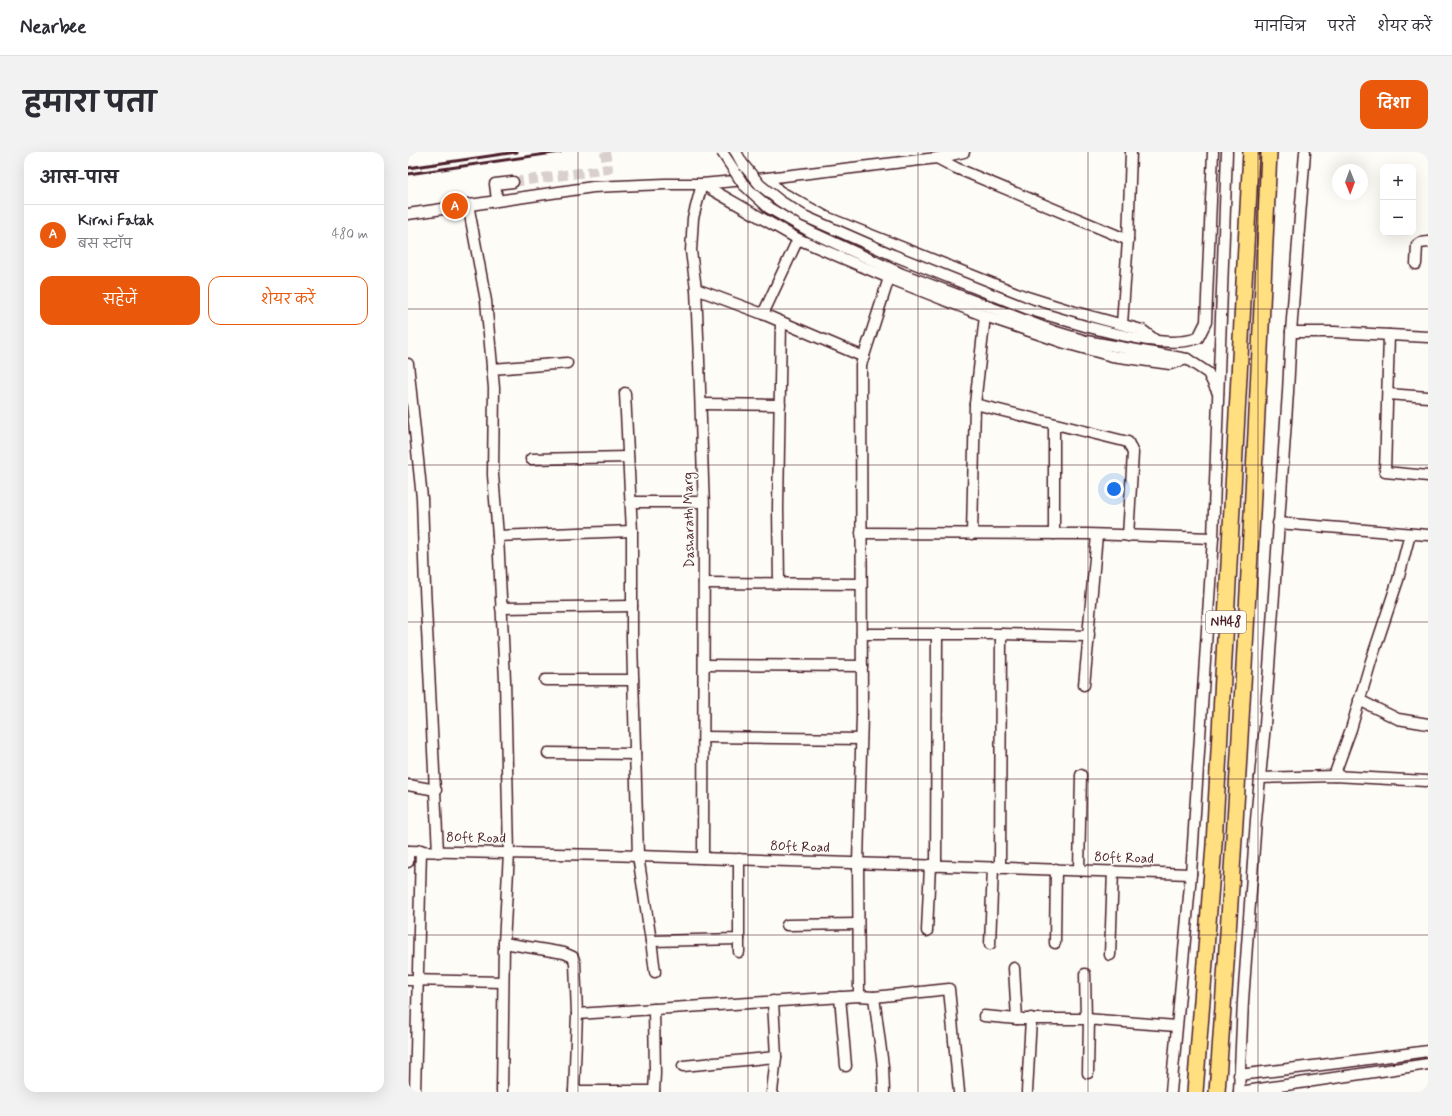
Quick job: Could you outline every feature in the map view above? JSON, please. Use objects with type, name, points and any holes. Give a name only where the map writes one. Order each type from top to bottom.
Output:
[{"type":"highway","name":"NH48","points":[[1195,1092],[1214,845],[1251,152]]},
{"type":"highway","name":"NH48","points":[[1217,1092],[1229,926],[1251,540],[1269,153]]},
{"type":"street","points":[[722,152],[743,184],[769,208],[811,232],[902,274],[1053,331],[1086,341],[1187,359],[1208,373],[1219,394]]},
{"type":"street","points":[[736,152],[742,163],[760,185],[780,201],[804,216],[893,256],[1024,307],[1085,326],[1118,334],[1155,340],[1182,342],[1198,338],[1206,322],[1213,152]]},
{"type":"street","points":[[408,214],[468,204],[593,187],[702,184],[767,178],[937,158],[964,152]]},
{"type":"street","points":[[1122,324],[1128,240],[1131,152]]},
{"type":"street","points":[[1171,1092],[1191,874],[1213,538],[1227,152]]},
{"type":"street","points":[[1305,152],[1247,947],[1239,1092],[1428,1064]]},
{"type":"street","points":[[937,158],[956,168],[1128,240]]},
{"type":"street","points":[[767,178],[780,191],[826,217],[1024,296],[1142,330],[1155,340]]},
{"type":"street","points":[[497,200],[495,184],[513,182]]},
{"type":"street","points":[[702,184],[798,239],[889,278],[985,316],[1065,343],[1112,356],[1170,364],[1187,359]]},
{"type":"street","name":"Dasharath Marg","points":[[702,184],[693,218],[691,251],[696,289],[701,404],[703,502],[703,858]]},
{"type":"street","points":[[468,204],[486,301],[494,388],[493,475],[498,536],[509,853],[504,943],[502,1092]]},
{"type":"street","points":[[763,314],[798,239]]},
{"type":"street","points":[[1416,264],[1417,245],[1428,242]]},
{"type":"street","points":[[859,996],[858,863],[862,666],[861,365],[889,278]]},
{"type":"street","points":[[696,289],[763,314],[864,357]]},
{"type":"street","points":[[972,534],[975,404],[985,316]]},
{"type":"street","points":[[779,583],[778,508],[782,322]]},
{"type":"street","points":[[1291,332],[1428,337]]},
{"type":"street","points":[[1389,335],[1385,472],[1428,476]]},
{"type":"street","points":[[492,369],[568,363]]},
{"type":"street","points":[[408,364],[422,498],[438,852]]},
{"type":"street","points":[[625,393],[632,531],[633,680],[638,856],[652,942],[655,972]]},
{"type":"street","points":[[1388,394],[1428,397]]},
{"type":"street","points":[[701,404],[780,405]]},
{"type":"street","points":[[975,404],[1128,442],[1133,452],[1128,536]]},
{"type":"street","points":[[1054,424],[1054,534]]},
{"type":"street","points":[[531,459],[628,457]]},
{"type":"street","points":[[631,502],[703,502]]},
{"type":"street","points":[[1278,523],[1428,535]]},
{"type":"street","points":[[498,536],[632,531]]},
{"type":"street","points":[[861,533],[1054,534],[1213,538]]},
{"type":"street","points":[[1334,776],[1398,580],[1410,534]]},
{"type":"street","points":[[1084,685],[1097,535]]},
{"type":"street","points":[[704,583],[861,584]]},
{"type":"street","points":[[501,608],[632,606]]},
{"type":"street","points":[[862,634],[1001,634],[1088,636],[1089,634]]},
{"type":"street","points":[[927,931],[933,865],[937,634]]},
{"type":"street","points":[[990,944],[996,868],[1001,634]]},
{"type":"street","points":[[704,665],[862,666]]},
{"type":"street","points":[[545,680],[633,680]]},
{"type":"street","points":[[1359,700],[1398,719],[1428,724]]},
{"type":"street","points":[[704,737],[861,739]]},
{"type":"street","points":[[548,753],[635,754]]},
{"type":"street","points":[[1079,870],[1081,775]]},
{"type":"street","points":[[1260,778],[1334,776],[1426,781]]},
{"type":"street","points":[[408,784],[436,790]]},
{"type":"street","points":[[408,850],[408,862]]},
{"type":"street","name":"80ft Road","points":[[408,850],[1191,874]]},
{"type":"street","points":[[415,1092],[413,980],[421,850]]},
{"type":"street","points":[[739,859],[739,952]]},
{"type":"street","points":[[1055,943],[1056,869]]},
{"type":"street","points":[[1110,955],[1113,871]]},
{"type":"street","points":[[787,925],[858,924]]},
{"type":"street","points":[[652,942],[739,939]]},
{"type":"street","points":[[504,943],[573,957],[575,963],[577,1014],[574,1092],[654,1091],[654,1009]]},
{"type":"street","points":[[1014,968],[1017,1019]]},
{"type":"street","points":[[1085,974],[1088,1019],[1088,1073]]},
{"type":"street","points":[[413,980],[504,982]]},
{"type":"street","points":[[577,1014],[874,996],[949,989],[959,1092]]},
{"type":"street","points":[[874,996],[883,1066],[884,1092]]},
{"type":"street","points":[[840,997],[846,1066]]},
{"type":"street","points":[[772,1092],[776,1057],[773,1001]]},
{"type":"street","points":[[984,1016],[1017,1019],[1088,1019],[1176,1026]]},
{"type":"street","points":[[1027,1092],[1031,1018]]},
{"type":"street","points":[[1239,1075],[1428,1051]]},
{"type":"street","points":[[683,1066],[776,1057]]},
{"type":"tunnel","points":[[513,182],[608,169],[605,152]]},
{"type":"railway","points":[[408,168],[517,152]]},
{"type":"railway","points":[[408,174],[560,152]]},
{"type":"place","name":"Kirni Fatak","points":[[455,206]]}]
